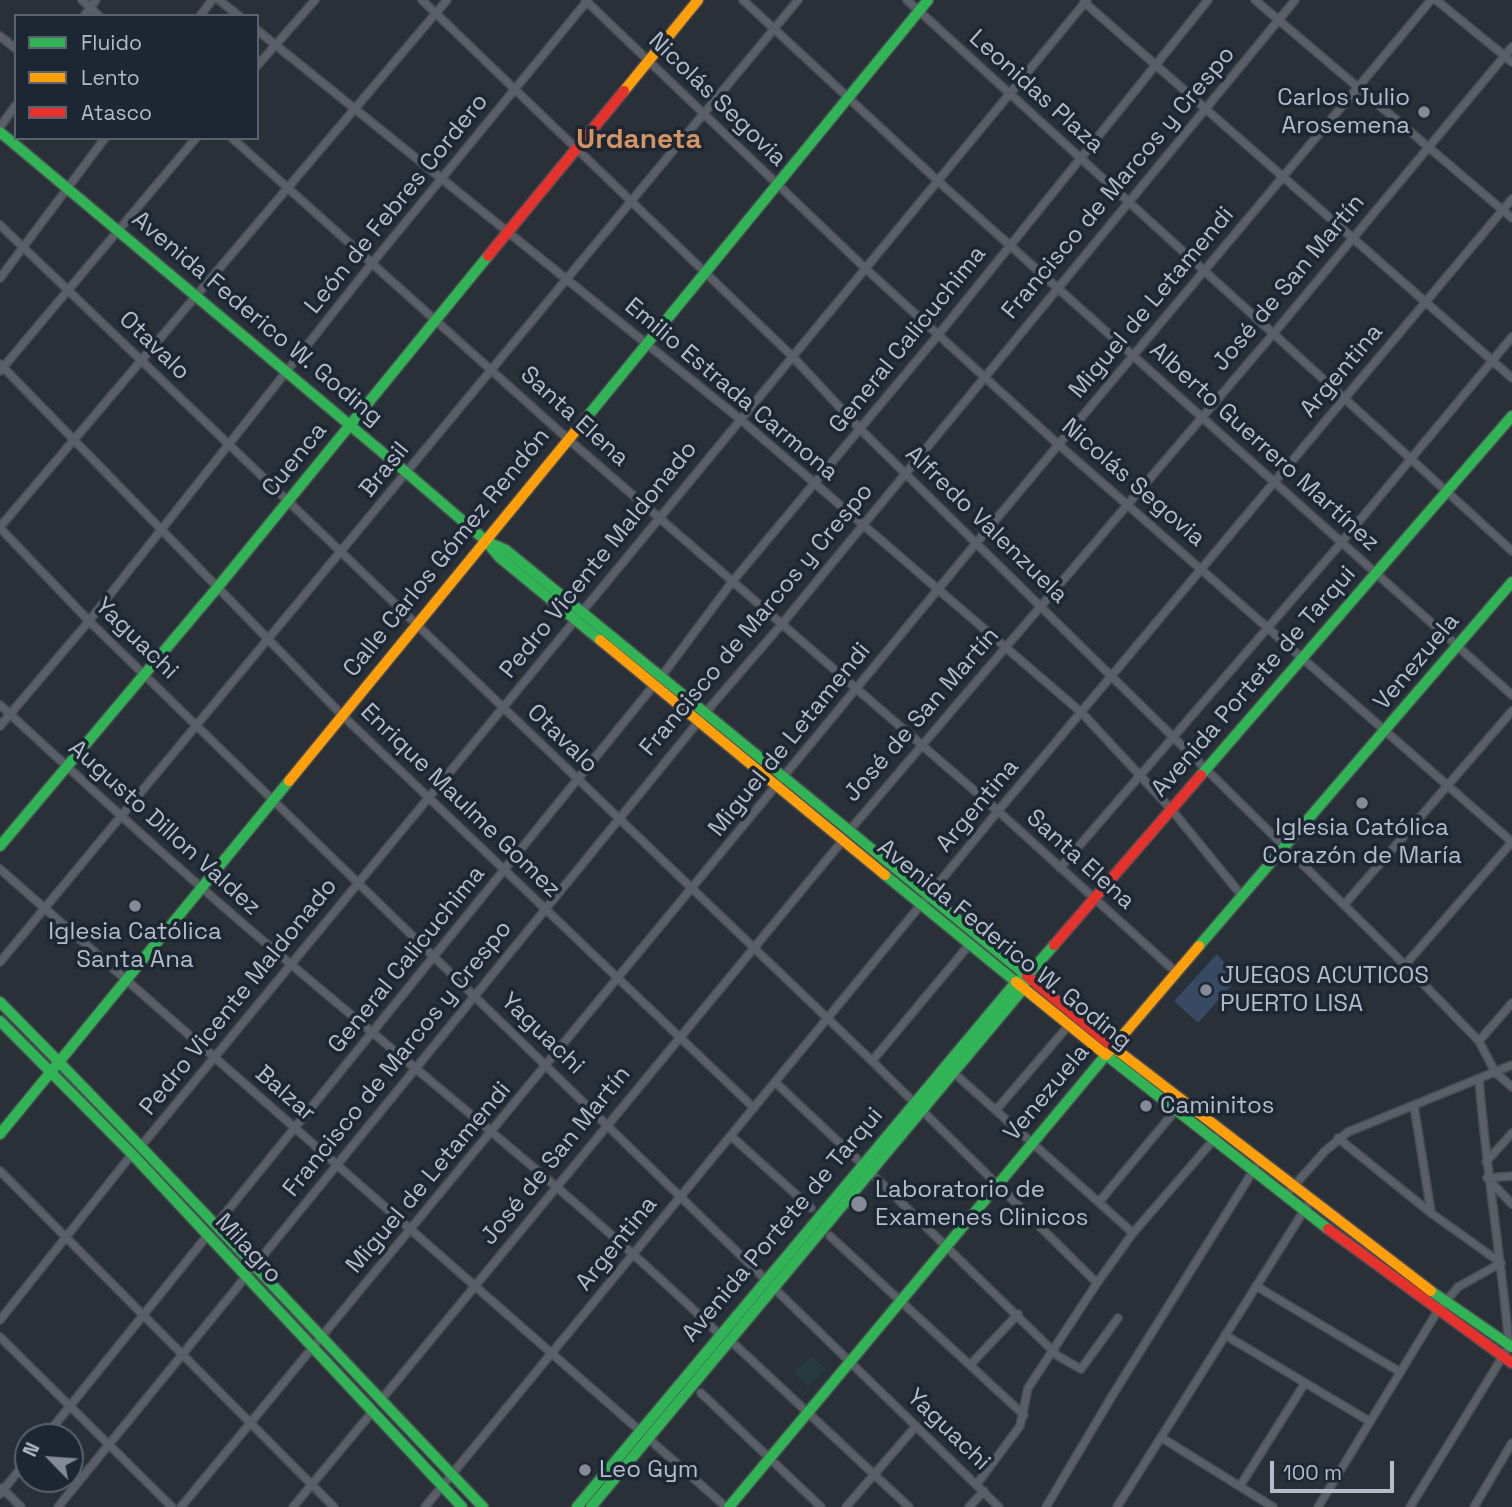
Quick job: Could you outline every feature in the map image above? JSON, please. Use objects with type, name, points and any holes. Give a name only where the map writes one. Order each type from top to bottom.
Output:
[{"type":"main road","name":"Cuenca","points":[[0,846],[217,588],[698,0]]},
{"type":"main road","name":"Calle Carlos Gómez Rendón","points":[[0,1134],[928,0]]},
{"type":"main road","name":"Avenida Federico W. Goding","points":[[0,129],[407,473],[485,540],[500,558],[578,616],[658,681],[699,720],[849,831],[1027,976],[1175,1111],[1437,1312],[1512,1363]]},
{"type":"main road","name":"Avenida Portete de Tarqui","points":[[592,1507],[954,1073],[1027,976],[1512,416]]},
{"type":"main road","name":"Venezuela","points":[[728,1507],[1110,1051],[1512,582]]},
{"type":"main road","name":"Avenida Federico W. Goding","points":[[658,681],[706,712],[843,840],[1069,1025],[1222,1131],[1445,1301],[1511,1345]]},
{"type":"main road","name":"Avenida Portete de Tarqui","points":[[577,1507],[914,1103],[1019,986]]},
{"type":"main road","name":"Milagro","points":[[0,1002],[142,1145],[253,1267],[452,1474]]},
{"type":"main road","name":"Milagro","points":[[0,1021],[132,1154],[462,1507]]},
{"type":"main road","points":[[452,1474],[483,1507]]},
{"type":"street","points":[[82,0],[97,14]]},
{"type":"street","points":[[86,14],[96,0]]},
{"type":"street","points":[[219,0],[236,14]]},
{"type":"street","points":[[259,64],[315,0]]},
{"type":"street","name":"Alfredo Valenzuela","points":[[422,0],[793,357],[860,429],[1405,965],[1479,1041],[1495,1072],[1512,1087]]},
{"type":"street","points":[[0,527],[447,0]]},
{"type":"street","name":"Nicolás Segovia","points":[[586,0],[701,114],[1059,445],[1512,842]]},
{"type":"street","name":"León de Febres Cordero","points":[[0,726],[89,621],[441,177],[586,0]]},
{"type":"street","name":"Alberto Guerrero Martínez","points":[[743,0],[938,181],[1512,695]]},
{"type":"street","name":"Brasil","points":[[0,962],[341,555],[629,201],[798,0]]},
{"type":"street","name":"Leonidas Plaza","points":[[907,0],[1128,202],[1205,268],[1512,551]]},
{"type":"street","name":"General Calicuchima","points":[[215,1226],[658,681],[732,582],[939,334],[1208,0]]},
{"type":"street","points":[[1255,0],[1359,85],[1512,218]]},
{"type":"street","name":"Francisco de Marcos y Crespo","points":[[245,1277],[699,720],[781,625],[904,472],[1295,0]]},
{"type":"street","points":[[1434,0],[1512,62]]},
{"type":"street","name":"Miguel de Letamendi","points":[[181,1507],[977,542],[1359,85],[1434,0]]},
{"type":"street","points":[[1085,1],[1512,378]]},
{"type":"street","name":"Pedro Vicente Maldonado","points":[[142,1145],[1085,1]]},
{"type":"street","name":"Emilio Estrada Carmona","points":[[259,32],[740,419],[1082,713],[1141,774],[1242,896]]},
{"type":"street","points":[[0,36],[14,47]]},
{"type":"street","name":"José de San Martín","points":[[849,831],[1274,333],[1512,47]]},
{"type":"street","points":[[0,129],[14,108]]},
{"type":"street","points":[[0,278],[103,140]]},
{"type":"street","points":[[1,367],[69,291],[194,140]]},
{"type":"street","name":"Santa Elena","points":[[234,140],[568,439],[998,811],[1177,973]]},
{"type":"street","name":"Argentina","points":[[425,1507],[998,811],[1114,677],[1201,568],[1512,199]]},
{"type":"street","name":"Otavalo","points":[[0,225],[341,555],[872,1061],[1097,1283]]},
{"type":"street","points":[[1060,867],[1341,543],[1512,337]]},
{"type":"street","name":"Enrique Maulme Gomez","points":[[1,367],[342,715],[754,1108]]},
{"type":"street","name":"Yaguachi","points":[[0,527],[89,621],[608,1123],[999,1507]]},
{"type":"street","name":"Augusto Dillon Valdez","points":[[0,705],[290,965],[557,1185],[635,1253],[719,1334]]},
{"type":"street","points":[[1344,905],[1512,710]]},
{"type":"street","name":"José de San Martín","points":[[382,1400],[843,840]]},
{"type":"street","points":[[1405,965],[1512,842]]},
{"type":"street","name":"Balzar","points":[[0,869],[639,1430]]},
{"type":"street","points":[[872,1061],[969,945]]},
{"type":"street","points":[[1479,1041],[1512,1003]]},
{"type":"street","points":[[996,1110],[1069,1025]]},
{"type":"street","points":[[1285,1196],[1338,1138],[1374,1119],[1414,1106],[1512,1065]]},
{"type":"street","points":[[954,1073],[1133,1233]]},
{"type":"street","points":[[1410,1507],[1511,1345],[1487,1178],[1479,1079]]},
{"type":"street","points":[[775,1082],[863,1165]]},
{"type":"street","points":[[1414,1106],[1431,1213]]},
{"type":"street","points":[[1099,1202],[1175,1111]]},
{"type":"street","points":[[976,1484],[1020,1426],[1028,1388],[1097,1283],[1133,1233],[1222,1131]]},
{"type":"street","points":[[1486,1162],[1512,1133]]},
{"type":"street","points":[[731,1136],[811,1208]]},
{"type":"street","points":[[1338,1138],[1431,1213],[1501,1263]]},
{"type":"street","points":[[0,1320],[132,1154]]},
{"type":"street","points":[[1046,1507],[1112,1396],[1261,1160]]},
{"type":"street","points":[[0,1171],[334,1507]]},
{"type":"street","points":[[871,1173],[1054,1349],[1058,1356],[1082,1367],[1118,1318]]},
{"type":"street","points":[[1487,1178],[1512,1176]]},
{"type":"street","points":[[1487,1178],[1512,1204]]},
{"type":"street","points":[[1117,1507],[1312,1198]]},
{"type":"street","points":[[56,1423],[207,1236]]},
{"type":"street","points":[[830,1236],[1024,1415]]},
{"type":"street","points":[[1318,1507],[1445,1301],[1458,1287],[1501,1263]]},
{"type":"street","points":[[58,1507],[245,1277]]},
{"type":"street","points":[[1256,1286],[1400,1372]]},
{"type":"street","points":[[970,1366],[1018,1314]]},
{"type":"street","points":[[1225,1335],[1369,1421]]},
{"type":"street","points":[[0,1337],[172,1507]]},
{"type":"street","points":[[731,1341],[908,1507]]},
{"type":"street","points":[[1240,1486],[1305,1383]]},
{"type":"street","points":[[701,1394],[821,1507]]},
{"type":"street","points":[[293,1507],[373,1411]]},
{"type":"street","points":[[846,1507],[916,1426]]},
{"type":"street","points":[[1161,1438],[1273,1507]]},
{"type":"street","points":[[649,1439],[728,1507]]},
{"type":"street","points":[[1474,1507],[1512,1443]]},
{"type":"street","points":[[14,1475],[1,1490],[21,1507]]},
{"type":"street","points":[[969,1507],[984,1491]]},
{"type":"green space","points":[[811,1356],[826,1369],[808,1387],[793,1372]]},
{"type":"water","name":"JUEGOS ACUTICOS PUERTO LISA","points":[[1217,954],[1238,978],[1198,1023],[1174,1001]]},
{"type":"traffic: fast","points":[[587,417],[928,0]]},
{"type":"traffic: fast","points":[[0,132],[407,473],[485,540],[500,558],[600,640]]},
{"type":"traffic: fast","points":[[0,846],[217,588],[488,256]]},
{"type":"traffic: fast","points":[[1201,775],[1512,416]]},
{"type":"traffic: fast","points":[[488,542],[506,550],[1027,976]]},
{"type":"traffic: fast","points":[[1199,946],[1512,582]]},
{"type":"traffic: fast","points":[[0,1134],[289,781]]},
{"type":"traffic: fast","points":[[885,875],[1016,982]]},
{"type":"traffic: fast","points":[[577,1507],[1016,982],[1027,976],[1054,945]]},
{"type":"traffic: fast","points":[[591,1507],[1023,989],[1025,982]]},
{"type":"traffic: fast","points":[[0,1002],[483,1507]]},
{"type":"traffic: fast","points":[[0,1021],[132,1154],[462,1507]]},
{"type":"traffic: fast","points":[[729,1507],[1106,1055],[1328,1229]]},
{"type":"traffic: fast","points":[[1431,1291],[1512,1347]]},
{"type":"traffic: slow","points":[[624,91],[698,0]]},
{"type":"traffic: slow","points":[[289,781],[587,417]]},
{"type":"traffic: slow","points":[[600,640],[885,875]]},
{"type":"traffic: slow","points":[[1016,982],[1106,1055],[1199,946]]},
{"type":"traffic: slow","points":[[1113,1047],[1431,1291]]},
{"type":"traffic: jam","points":[[488,256],[624,91]]},
{"type":"traffic: jam","points":[[1054,945],[1201,775]]},
{"type":"traffic: jam","points":[[1027,976],[1113,1047]]},
{"type":"traffic: jam","points":[[1328,1229],[1512,1363]]},
{"type":"place","name":"Carlos Julio Arosemena","points":[[1424,112]]},
{"type":"place","name":"Iglesia Católica Corazón de María","points":[[1362,803]]},
{"type":"place","name":"Iglesia Católica Santa Ana","points":[[135,906]]},
{"type":"place","name":"JUEGOS ACUTICOS PUERTO LISA","points":[[1206,990]]},
{"type":"place","name":"Caminitos","points":[[1146,1106]]},
{"type":"place","name":"Laboratorio de Examenes Clinicos","points":[[859,1204]]},
{"type":"place","name":"Leo Gym","points":[[585,1470]]},
{"type":"district","name":"Urdaneta","points":[[639,140]]}]
